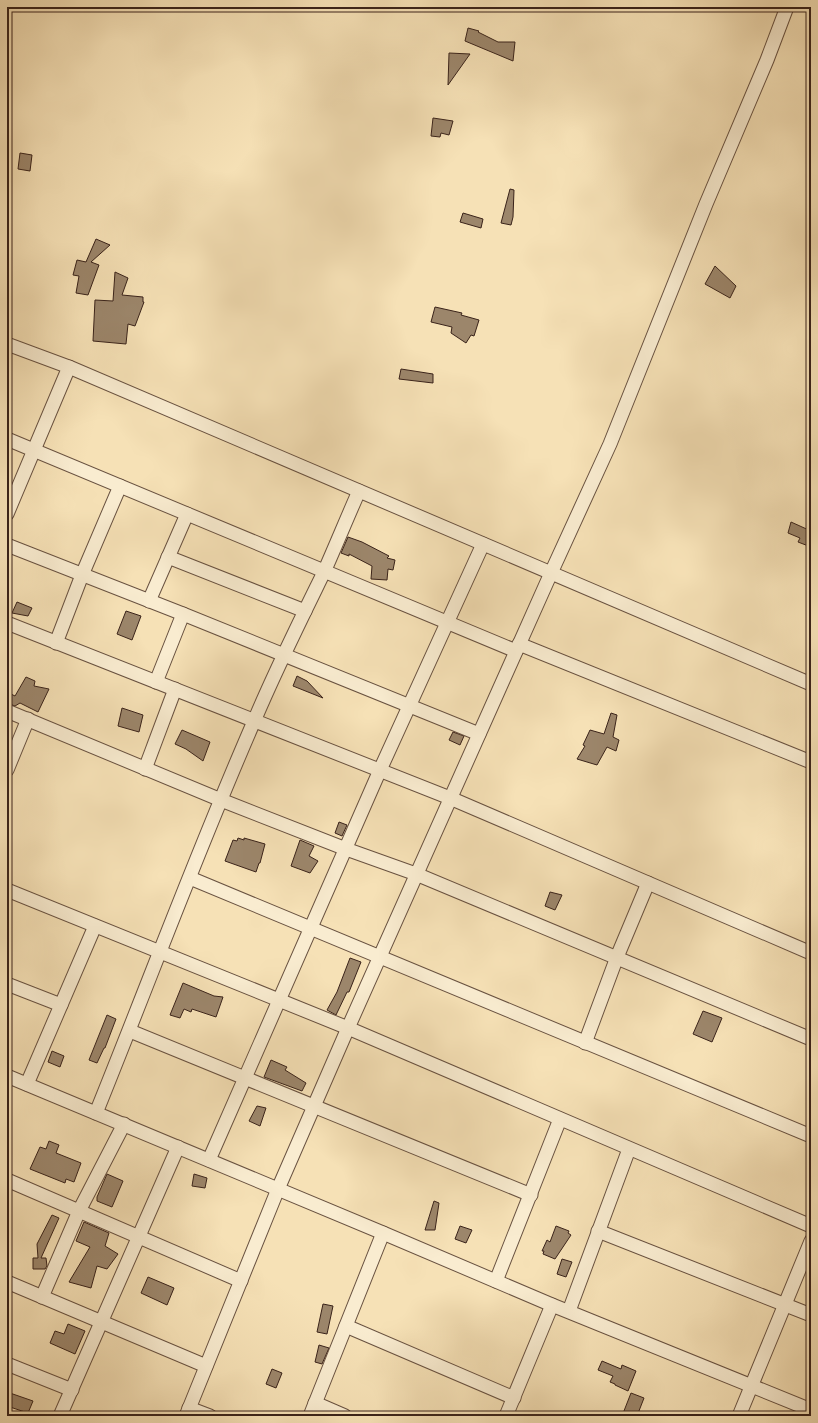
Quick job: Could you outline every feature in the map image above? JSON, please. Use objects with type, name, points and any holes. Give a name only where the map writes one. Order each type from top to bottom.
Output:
[{"type":"street","points":[[210,1416],[188,1412],[278,1189],[416,874],[610,444],[706,204],[767,60],[787,7]]},
{"type":"street","points":[[7,344],[69,367],[811,684]]},
{"type":"street","points":[[7,514],[69,367]]},
{"type":"street","points":[[7,439],[448,622],[518,647],[811,762]]},
{"type":"street","points":[[56,642],[82,575],[120,486]]},
{"type":"street","points":[[96,1113],[254,721],[359,491]]},
{"type":"street","points":[[149,601],[187,514]]},
{"type":"street","points":[[209,1160],[246,1079],[380,770],[483,544]]},
{"type":"street","points":[[7,545],[183,614],[283,656],[479,734]]},
{"type":"street","points":[[168,557],[305,611]]},
{"type":"street","points":[[156,682],[183,614]]},
{"type":"street","points":[[7,623],[450,798],[811,953]]},
{"type":"street","points":[[145,769],[175,690]]},
{"type":"street","points":[[7,710],[221,800],[346,849],[416,874],[811,1039]]},
{"type":"street","points":[[7,770],[28,719]]},
{"type":"street","points":[[190,878],[811,1136]]},
{"type":"street","points":[[585,1043],[617,957],[648,883]]},
{"type":"street","points":[[7,890],[348,1028],[811,1226]]},
{"type":"street","points":[[27,1084],[96,926]]},
{"type":"street","points":[[7,984],[61,1005]]},
{"type":"street","points":[[130,1031],[531,1195]]},
{"type":"street","points":[[7,1076],[383,1232],[496,1282],[811,1410]]},
{"type":"street","points":[[496,1282],[560,1119]]},
{"type":"street","points":[[42,1298],[79,1211],[124,1124]]},
{"type":"street","points":[[60,1416],[178,1147]]},
{"type":"street","points":[[569,1311],[629,1149]]},
{"type":"street","points":[[7,1180],[241,1281]]},
{"type":"street","points":[[598,1231],[811,1315]]},
{"type":"street","points":[[310,1416],[383,1232]]},
{"type":"street","points":[[739,1416],[811,1241]]},
{"type":"street","points":[[7,1282],[206,1366]]},
{"type":"street","points":[[506,1416],[552,1305]]},
{"type":"street","points":[[346,1326],[514,1398]]},
{"type":"street","points":[[7,1364],[72,1390]]},
{"type":"street","points":[[315,1403],[345,1416]]},
{"type":"building","points":[[468,28],[479,31],[478,32],[498,42],[515,42],[513,61],[465,41]]},
{"type":"building","points":[[449,53],[470,54],[448,85]]},
{"type":"building","points":[[433,118],[453,121],[449,135],[441,133],[440,137],[431,136]]},
{"type":"building","points":[[20,153],[32,155],[30,171],[18,169]]},
{"type":"building","points":[[510,189],[514,190],[513,217],[511,225],[501,223]]},
{"type":"building","points":[[463,213],[483,219],[481,228],[460,222]]},
{"type":"building","points":[[96,239],[110,245],[91,262],[99,265],[88,295],[76,293],[79,276],[73,275],[77,260],[86,262]]},
{"type":"building","points":[[715,266],[736,286],[730,298],[705,284]]},
{"type":"building","points":[[115,272],[128,278],[122,295],[143,297],[144,302],[135,326],[128,324],[126,344],[93,341],[95,300],[113,301]]},
{"type":"building","points":[[435,307],[462,313],[461,315],[479,320],[474,336],[471,335],[466,343],[451,333],[452,327],[431,322]]},
{"type":"building","points":[[401,369],[433,374],[433,383],[399,379]]},
{"type":"building","points":[[791,522],[811,531],[811,547],[798,542],[800,538],[788,533]]},
{"type":"building","points":[[348,537],[362,542],[389,556],[387,558],[395,560],[393,570],[388,569],[387,580],[371,579],[372,566],[349,554],[349,556],[341,553]]},
{"type":"building","points":[[17,602],[32,608],[28,616],[12,613]]},
{"type":"building","points":[[126,611],[141,616],[132,640],[117,634]]},
{"type":"building","points":[[297,676],[307,681],[323,698],[293,686]]},
{"type":"building","points":[[26,677],[35,681],[34,686],[49,689],[38,712],[20,703],[15,706],[7,703],[7,692],[15,696]]},
{"type":"building","points":[[122,708],[143,715],[139,732],[118,726]]},
{"type":"building","points":[[611,713],[617,715],[613,737],[619,740],[616,751],[607,747],[597,765],[577,759],[585,746],[583,745],[590,730],[604,734]]},
{"type":"building","points":[[182,730],[210,742],[203,761],[186,749],[175,744]]},
{"type":"building","points":[[453,732],[464,736],[460,745],[449,740]]},
{"type":"building","points":[[339,822],[347,825],[342,836],[335,833]]},
{"type":"building","points":[[238,838],[244,840],[244,838],[265,844],[256,872],[225,861],[233,840],[237,841]]},
{"type":"building","points":[[300,840],[314,846],[309,856],[318,861],[310,873],[291,866]]},
{"type":"building","points":[[550,892],[562,895],[555,910],[545,906]]},
{"type":"building","points":[[350,958],[361,962],[349,992],[347,992],[336,1015],[327,1010],[337,992]]},
{"type":"building","points":[[183,983],[214,996],[223,997],[216,1017],[192,1009],[191,1012],[184,1009],[180,1018],[170,1015]]},
{"type":"building","points":[[703,1011],[722,1018],[712,1042],[693,1034]]},
{"type":"building","points":[[107,1015],[116,1019],[105,1048],[97,1063],[89,1060]]},
{"type":"building","points":[[52,1051],[64,1056],[60,1067],[48,1062]]},
{"type":"building","points":[[271,1060],[287,1067],[285,1070],[306,1083],[302,1091],[264,1077]]},
{"type":"building","points":[[257,1106],[266,1108],[260,1126],[249,1121]]},
{"type":"building","points":[[49,1141],[59,1145],[56,1153],[81,1163],[74,1182],[66,1179],[65,1183],[30,1169],[40,1147],[46,1149]]},
{"type":"building","points":[[107,1174],[123,1181],[112,1207],[97,1201],[97,1197]]},
{"type":"building","points":[[194,1174],[207,1178],[205,1188],[192,1186]]},
{"type":"building","points":[[434,1201],[439,1203],[435,1230],[425,1230]]},
{"type":"building","points":[[52,1215],[59,1218],[41,1258],[46,1258],[47,1266],[45,1269],[33,1269],[33,1258],[38,1258],[37,1244]]},
{"type":"building","points":[[84,1222],[109,1233],[105,1246],[118,1254],[107,1269],[97,1266],[91,1288],[69,1282],[90,1247],[76,1241]]},
{"type":"building","points":[[460,1226],[472,1230],[466,1243],[455,1239]]},
{"type":"building","points":[[556,1226],[569,1231],[568,1233],[571,1235],[555,1259],[543,1254],[544,1251],[542,1251],[547,1240],[550,1242]]},
{"type":"building","points":[[562,1259],[572,1262],[566,1277],[557,1274]]},
{"type":"building","points":[[148,1277],[174,1288],[167,1305],[141,1293]]},
{"type":"building","points":[[323,1304],[333,1306],[327,1334],[317,1332]]},
{"type":"building","points":[[68,1324],[85,1331],[75,1354],[50,1343],[55,1331],[64,1334]]},
{"type":"building","points":[[319,1345],[329,1348],[322,1364],[315,1362]]},
{"type":"building","points":[[602,1361],[621,1369],[622,1365],[636,1371],[628,1391],[610,1382],[613,1376],[598,1370]]},
{"type":"building","points":[[272,1369],[282,1373],[276,1388],[266,1384]]},
{"type":"building","points":[[7,1392],[33,1401],[28,1413],[7,1406]]},
{"type":"building","points":[[631,1393],[644,1398],[637,1416],[622,1416]]}]
